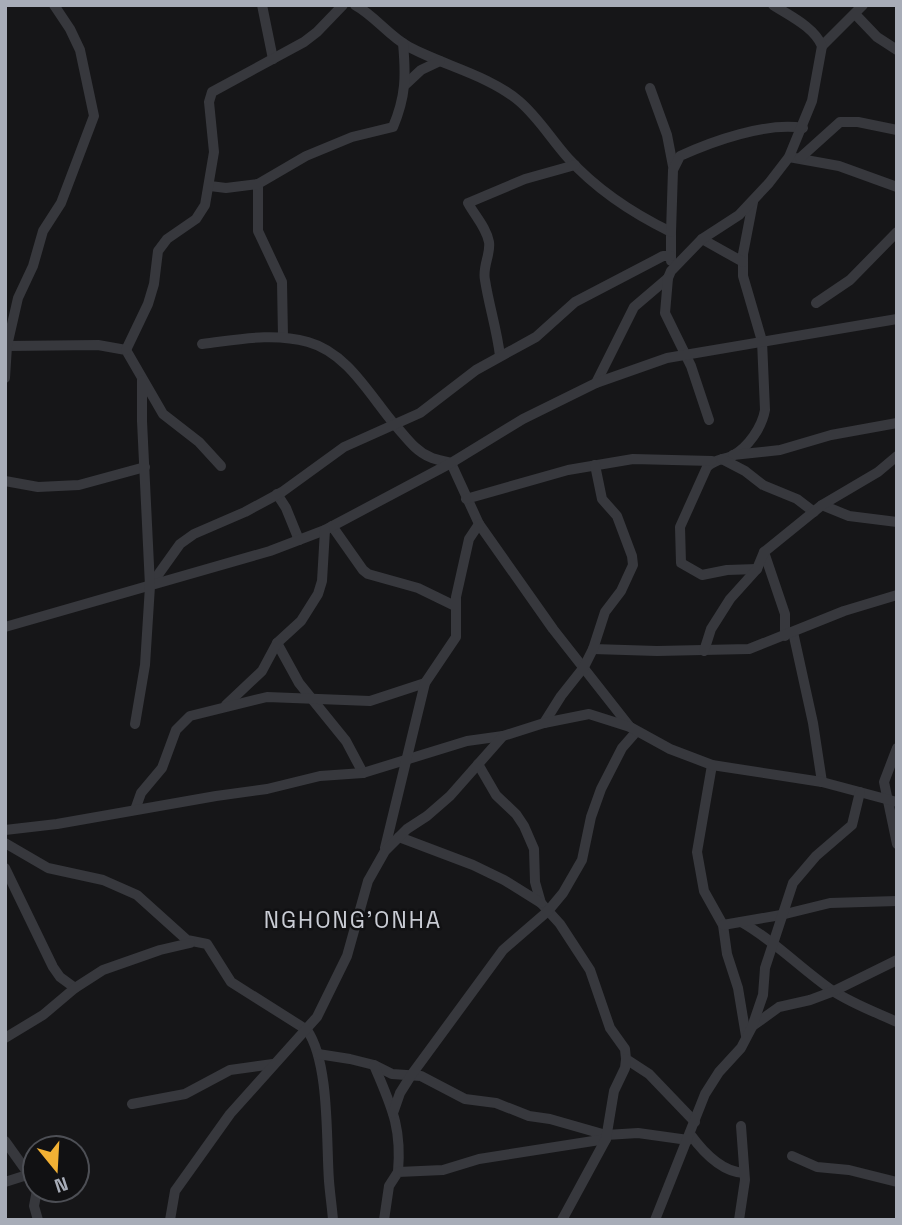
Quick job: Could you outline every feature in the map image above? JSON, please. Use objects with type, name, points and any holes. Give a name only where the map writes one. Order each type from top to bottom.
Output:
[{"type":"street","points":[[5,378],[8,346],[18,298],[33,266],[43,231],[61,203],[94,116],[80,50],[54,5]]},
{"type":"street","points":[[262,5],[272,59]]},
{"type":"street","points":[[125,350],[148,303],[154,284],[158,251],[167,239],[202,212],[210,186],[214,152],[209,102],[212,92],[317,32],[343,5]]},
{"type":"street","points":[[355,5],[403,43],[515,97],[575,165],[617,202],[671,232]]},
{"type":"street","points":[[773,5],[812,31],[821,47],[812,101],[794,157]]},
{"type":"street","points":[[821,47],[859,10],[877,37],[897,51]]},
{"type":"street","points":[[210,186],[226,188],[258,184],[306,156],[352,138],[393,127],[403,103],[406,84],[403,43]]},
{"type":"street","points":[[406,84],[421,70],[440,61]]},
{"type":"street","points":[[650,88],[667,135],[674,167],[670,274],[665,313],[699,388],[709,420]]},
{"type":"street","points":[[596,383],[634,307],[670,274],[702,239],[731,222],[794,157],[840,122],[858,122],[897,130]]},
{"type":"street","points":[[674,167],[680,156],[736,136],[785,127],[803,128]]},
{"type":"street","points":[[794,157],[839,166],[897,187]]},
{"type":"street","points":[[500,356],[496,323],[484,280],[489,242],[483,226],[468,203],[525,179],[575,165]]},
{"type":"street","points":[[258,184],[258,231],[282,282],[284,337]]},
{"type":"street","points":[[754,199],[747,226],[743,276],[762,341],[763,419],[758,429],[705,471],[680,527],[681,563],[702,575],[727,570],[757,569]]},
{"type":"street","points":[[816,303],[854,276],[897,232]]},
{"type":"street","points":[[702,239],[743,261]]},
{"type":"street","points":[[150,586],[180,544],[194,534],[245,512],[277,494],[344,447],[426,409],[466,377],[536,337],[584,296],[663,256],[671,256]]},
{"type":"street","points":[[5,627],[270,551],[299,540],[328,528],[451,463],[523,419],[596,383],[684,353],[897,319]]},
{"type":"street","points":[[202,344],[261,337],[284,337],[310,342],[342,362],[355,374],[379,408],[420,452],[430,458],[451,463]]},
{"type":"street","points":[[8,346],[98,345],[125,350],[163,414],[199,442],[221,466]]},
{"type":"street","points":[[135,724],[145,665],[150,586],[142,380]]},
{"type":"street","points":[[466,499],[595,465],[639,458],[723,458],[780,450],[831,435],[897,423]]},
{"type":"street","points":[[704,651],[711,629],[723,609],[757,569],[764,552],[818,509],[873,476],[897,456]]},
{"type":"street","points":[[723,458],[762,485],[818,509],[897,522]]},
{"type":"street","points":[[451,463],[479,524],[524,590],[633,730]]},
{"type":"street","points":[[544,723],[584,667],[593,649],[605,611],[621,591],[633,561],[617,516],[602,499],[595,465]]},
{"type":"street","points":[[5,481],[38,487],[79,485],[145,467]]},
{"type":"street","points":[[277,494],[299,540]]},
{"type":"street","points":[[385,851],[425,683],[456,637],[455,606],[469,539],[479,524]]},
{"type":"street","points":[[328,528],[368,574],[423,590],[455,606]]},
{"type":"street","points":[[226,706],[262,671],[277,643],[301,621],[318,594],[328,528]]},
{"type":"street","points":[[764,552],[785,614],[813,723],[822,782]]},
{"type":"street","points":[[593,649],[749,649],[844,611],[897,595]]},
{"type":"street","points":[[277,643],[299,683],[346,741],[363,773]]},
{"type":"street","points":[[135,810],[141,793],[162,768],[179,725],[190,716],[267,697],[370,701],[425,683]]},
{"type":"street","points":[[5,830],[57,824],[267,789],[320,776],[363,773],[467,741],[503,736],[544,723],[589,714],[712,765],[822,782],[889,797]]},
{"type":"street","points":[[393,1112],[400,1093],[412,1074],[503,950],[544,906],[558,899],[584,854],[591,817],[601,789],[633,730]]},
{"type":"street","points":[[168,1219],[175,1191],[238,1103],[317,1017],[347,956],[368,881],[385,851],[442,803],[503,736]]},
{"type":"street","points":[[897,748],[885,777],[897,844]]},
{"type":"street","points":[[478,764],[496,795],[520,819],[533,845],[535,882],[544,906]]},
{"type":"street","points":[[712,765],[697,852],[704,891],[723,925],[727,954],[749,1032]]},
{"type":"street","points":[[889,797],[897,788]]},
{"type":"street","points":[[655,1220],[709,1087],[741,1048],[749,1032],[762,995],[765,968],[793,883],[802,870],[852,825],[860,792]]},
{"type":"street","points":[[399,837],[480,869],[544,906],[560,924],[590,970],[610,1028],[625,1049],[625,1068],[614,1091],[606,1137],[562,1220]]},
{"type":"street","points":[[5,843],[48,868],[103,880],[137,895],[190,943]]},
{"type":"street","points":[[5,868],[53,967],[60,977],[75,988]]},
{"type":"street","points":[[723,925],[830,903],[897,901]]},
{"type":"street","points":[[741,922],[773,941],[848,1001],[897,1022]]},
{"type":"street","points":[[5,1038],[43,1015],[75,988],[110,967],[190,943],[207,944],[231,982],[307,1030],[318,1054],[327,1121],[333,1220]]},
{"type":"street","points":[[749,1032],[779,1007],[834,991],[897,960]]},
{"type":"street","points":[[318,1054],[374,1065],[392,1074],[412,1074],[465,1099],[496,1103],[529,1116],[550,1119],[606,1137]]},
{"type":"street","points":[[626,1059],[649,1074],[695,1122]]},
{"type":"street","points":[[132,1104],[185,1094],[230,1070],[273,1064]]},
{"type":"street","points":[[374,1065],[393,1112],[400,1147],[398,1172],[391,1181],[384,1220]]},
{"type":"street","points":[[738,1220],[744,1173],[741,1126]]},
{"type":"street","points":[[398,1172],[443,1170],[479,1159],[638,1133],[689,1137],[722,1166],[744,1173]]},
{"type":"street","points":[[5,1141],[21,1164]]},
{"type":"street","points":[[792,1156],[817,1167],[849,1170],[897,1182]]},
{"type":"district","name":"NGHONG'ONHA","points":[[353,920]]}]
